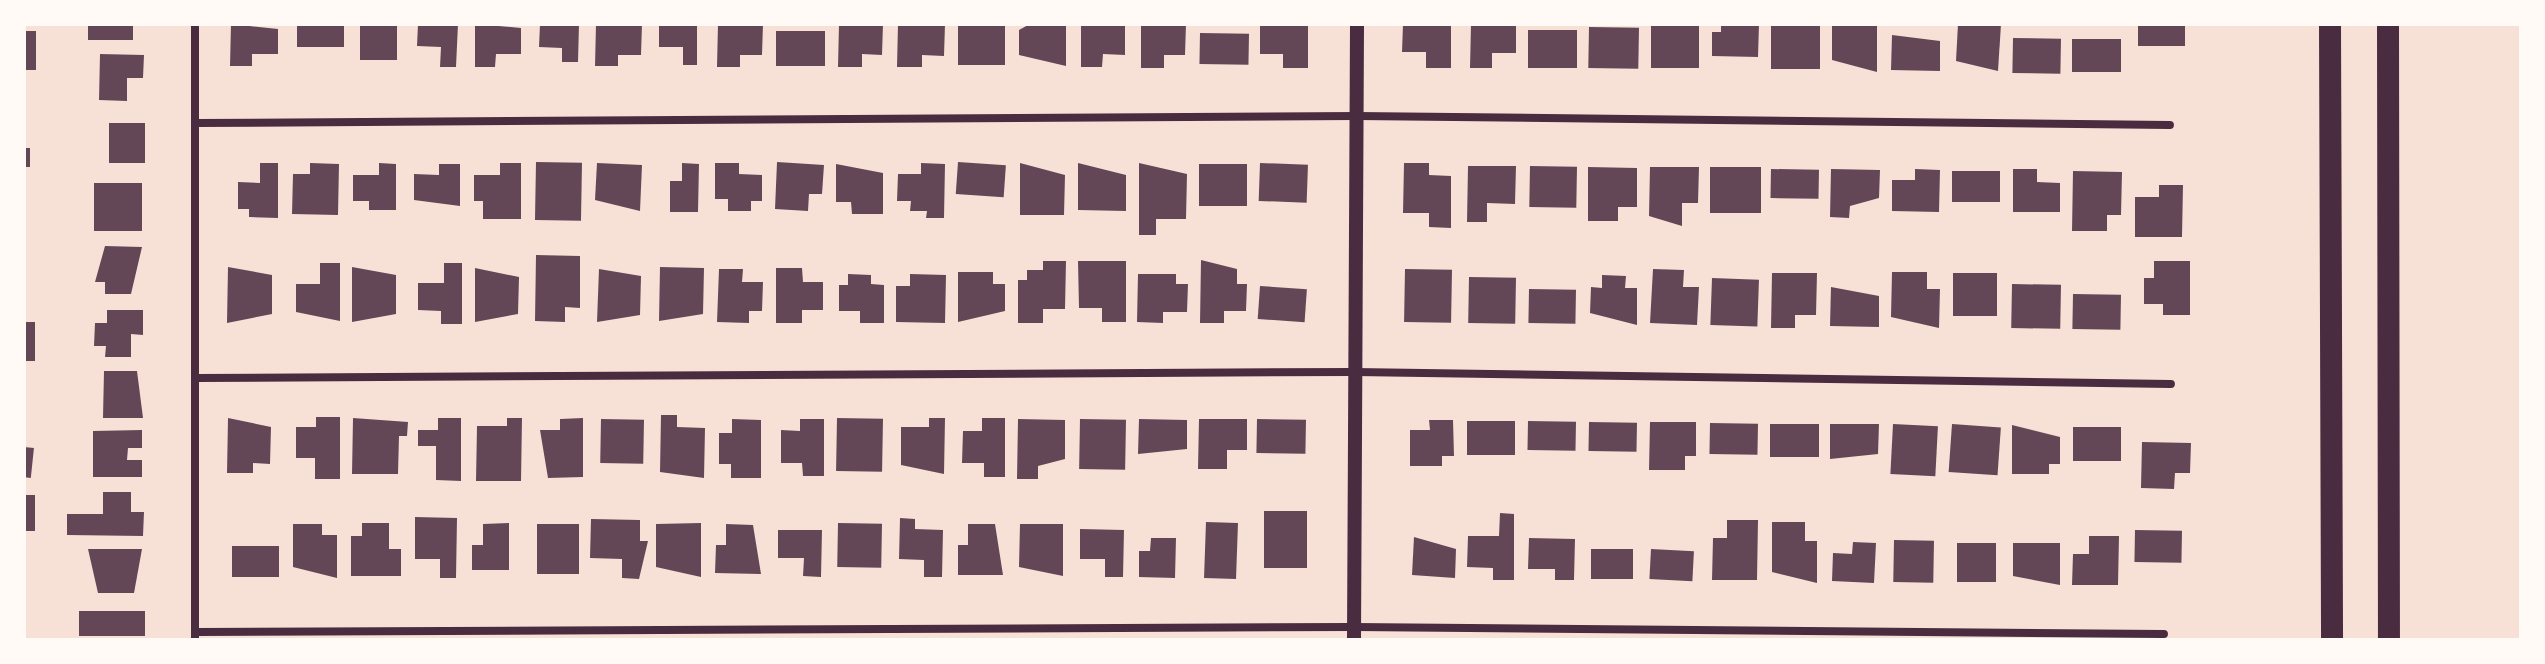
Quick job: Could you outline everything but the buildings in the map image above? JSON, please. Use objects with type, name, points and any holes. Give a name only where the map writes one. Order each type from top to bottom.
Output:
[{"type":"highway","points":[[2330,24],[2332,640]]},
{"type":"highway","points":[[2388,24],[2389,640]]},
{"type":"street","points":[[195,24],[195,636],[2164,634]]},
{"type":"street","points":[[1354,634],[1357,24]]},
{"type":"street","points":[[195,123],[1357,116],[2170,125]]},
{"type":"street","points":[[195,378],[1355,372],[2171,384]]}]
